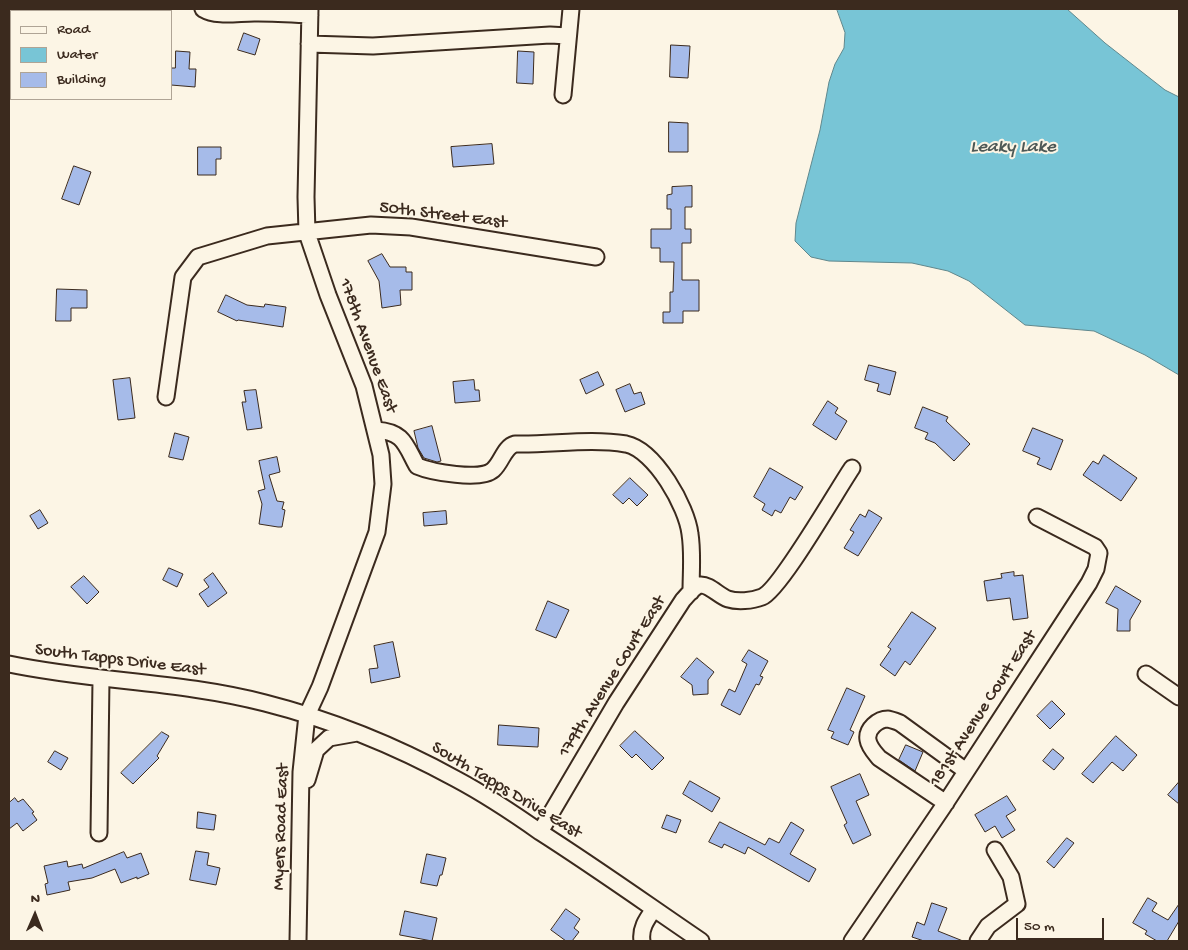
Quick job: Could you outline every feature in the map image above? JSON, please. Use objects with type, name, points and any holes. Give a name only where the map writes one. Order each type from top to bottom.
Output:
[{"type":"street","points":[[203,9],[220,13],[310,12]]},
{"type":"street","points":[[562,94],[571,9]]},
{"type":"street","name":"178th Avenue East","points":[[307,715],[320,687],[377,532],[383,484],[381,455],[364,386],[328,295],[308,232],[306,197],[310,12]]},
{"type":"street","points":[[309,44],[373,46],[550,35],[568,36]]},
{"type":"street","name":"50th Street East","points":[[166,397],[183,277],[198,257],[266,236],[371,225],[411,226],[596,257]]},
{"type":"street","points":[[376,430],[390,431],[401,438],[417,466],[433,471],[465,474],[484,475],[489,473],[499,463],[508,447],[515,444],[588,441],[626,444],[637,448],[645,453],[656,465],[681,503],[687,517],[691,548],[691,592]]},
{"type":"street","name":"179th Avenue Court East","points":[[540,832],[650,648],[683,600],[699,585],[704,585],[728,599],[749,600],[766,595],[781,578],[852,468]]},
{"type":"street","name":"181st Avenue Court East","points":[[852,941],[946,803],[1089,583],[1096,569],[1098,552],[1094,547],[1037,517]]},
{"type":"street","name":"South Tapps Drive East","points":[[9,664],[101,679],[200,689],[266,703],[358,733],[458,780],[540,832],[701,941]]},
{"type":"street","points":[[1146,674],[1179,697]]},
{"type":"street","points":[[99,833],[101,679]]},
{"type":"street","name":"Myers Road East","points":[[298,941],[301,772],[307,715]]},
{"type":"street","points":[[946,803],[879,758],[868,740],[869,731],[882,720],[890,719],[900,723],[966,771]]},
{"type":"street","points":[[300,805],[316,750],[329,738],[358,733]]},
{"type":"street","points":[[978,941],[988,926],[1017,904],[1011,877],[995,850]]},
{"type":"street","points":[[642,941],[641,936],[644,924],[654,909]]},
{"type":"water","name":"Leaky Lake","points":[[837,9],[1067,9],[1105,43],[1165,90],[1179,97],[1179,375],[1145,355],[1094,331],[1025,325],[969,281],[948,271],[912,263],[829,261],[811,257],[795,241],[796,223],[820,130],[829,82],[835,64],[844,48],[845,33]]},
{"type":"building","points":[[244,33],[260,39],[255,55],[238,50]]},
{"type":"building","points":[[671,45],[690,46],[688,78],[670,77]]},
{"type":"building","points":[[176,51],[190,52],[189,69],[196,69],[195,87],[172,85],[172,68],[175,68]]},
{"type":"building","points":[[518,51],[534,52],[533,84],[517,83]]},
{"type":"building","points":[[669,122],[688,123],[688,152],[669,152]]},
{"type":"building","points":[[492,144],[494,164],[453,167],[451,147]]},
{"type":"building","points":[[198,147],[221,147],[221,159],[216,159],[216,175],[198,175]]},
{"type":"building","points":[[74,166],[91,172],[79,205],[62,199]]},
{"type":"building","points":[[692,186],[692,207],[685,207],[685,229],[691,229],[691,243],[682,243],[682,280],[699,280],[699,311],[683,311],[683,323],[663,323],[663,312],[670,312],[670,292],[673,292],[674,262],[660,262],[660,248],[651,248],[651,229],[671,229],[671,209],[667,209],[667,195],[672,194],[672,187]]},
{"type":"building","points":[[382,254],[390,267],[406,267],[406,272],[412,272],[412,290],[400,290],[401,305],[382,308],[379,281],[368,261]]},
{"type":"building","points":[[57,289],[87,290],[87,308],[71,308],[71,321],[56,321]]},
{"type":"building","points":[[226,295],[247,305],[264,307],[265,304],[286,307],[283,327],[237,321],[218,312]]},
{"type":"building","points":[[869,365],[896,372],[890,395],[877,391],[879,384],[865,380]]},
{"type":"building","points":[[598,372],[604,385],[586,394],[580,380]]},
{"type":"building","points":[[130,378],[135,418],[118,420],[113,380]]},
{"type":"building","points":[[474,380],[475,390],[479,390],[480,401],[455,403],[453,382]]},
{"type":"building","points":[[630,384],[634,394],[641,392],[645,404],[625,412],[616,390]]},
{"type":"building","points":[[256,390],[262,428],[247,430],[242,402],[246,402],[244,391]]},
{"type":"building","points":[[828,401],[838,408],[835,413],[847,421],[836,440],[813,425]]},
{"type":"building","points":[[923,407],[948,417],[946,421],[970,444],[954,461],[935,443],[925,439],[928,433],[915,428]]},
{"type":"building","points":[[432,426],[441,461],[437,462],[424,458],[418,448],[414,431]]},
{"type":"building","points":[[1033,428],[1063,440],[1051,470],[1037,464],[1040,458],[1023,451]]},
{"type":"building","points":[[175,433],[189,437],[183,460],[169,457]]},
{"type":"building","points":[[1104,455],[1137,478],[1121,501],[1083,475],[1093,461],[1098,464]]},
{"type":"building","points":[[277,457],[280,472],[269,475],[277,501],[284,502],[282,509],[285,510],[282,527],[259,524],[262,504],[258,491],[265,489],[259,461]]},
{"type":"building","points":[[770,468],[803,487],[795,500],[790,497],[781,513],[775,510],[772,516],[762,510],[765,504],[754,497]]},
{"type":"building","points":[[630,478],[648,495],[637,506],[629,498],[623,504],[613,495]]},
{"type":"building","points":[[40,510],[48,523],[38,529],[30,516]]},
{"type":"building","points":[[869,510],[882,518],[858,556],[844,548],[854,532],[850,530],[860,514],[865,517]]},
{"type":"building","points":[[446,511],[447,524],[424,526],[423,513]]},
{"type":"building","points":[[169,568],[183,574],[177,587],[163,580]]},
{"type":"building","points":[[1014,572],[1014,576],[1023,575],[1028,618],[1013,620],[1010,598],[987,601],[984,581],[1002,578],[1001,574]]},
{"type":"building","points":[[213,573],[227,593],[208,607],[199,594],[209,587],[204,580]]},
{"type":"building","points":[[84,576],[99,592],[87,604],[71,587]]},
{"type":"building","points":[[1116,586],[1141,601],[1130,620],[1130,631],[1117,631],[1118,609],[1106,603]]},
{"type":"building","points":[[548,601],[569,610],[556,638],[536,630]]},
{"type":"building","points":[[912,612],[936,628],[910,665],[905,661],[895,676],[880,665],[891,649],[888,647]]},
{"type":"building","points":[[393,642],[400,677],[371,683],[369,669],[378,668],[374,646]]},
{"type":"building","points":[[749,650],[768,661],[760,676],[763,677],[759,685],[756,684],[740,715],[721,705],[729,689],[735,692],[747,664],[742,661]]},
{"type":"building","points":[[697,658],[714,672],[708,680],[708,694],[693,695],[692,685],[681,677]]},
{"type":"building","points":[[847,688],[865,696],[850,730],[854,732],[848,745],[831,738],[834,732],[828,730]]},
{"type":"building","points":[[1052,701],[1065,714],[1050,729],[1037,716]]},
{"type":"building","points":[[499,725],[539,728],[538,747],[498,745]]},
{"type":"building","points":[[635,731],[664,758],[652,770],[636,754],[632,758],[620,746]]},
{"type":"building","points":[[162,732],[169,736],[157,756],[159,758],[133,784],[121,773]]},
{"type":"building","points":[[1116,736],[1137,755],[1123,771],[1112,762],[1093,783],[1082,774]]},
{"type":"building","points":[[906,745],[923,752],[915,771],[899,760]]},
{"type":"building","points":[[1053,749],[1064,758],[1054,770],[1043,761]]},
{"type":"building","points":[[55,751],[68,758],[61,770],[48,762]]},
{"type":"building","points":[[860,774],[869,795],[856,801],[871,835],[853,844],[844,825],[847,823],[831,787]]},
{"type":"building","points":[[690,781],[720,798],[712,812],[683,794]]},
{"type":"building","points":[[1179,782],[1179,804],[1168,795]]},
{"type":"building","points":[[1007,796],[1016,810],[1006,816],[1015,830],[1002,838],[995,826],[985,832],[975,815]]},
{"type":"building","points":[[15,798],[18,802],[23,799],[34,812],[32,813],[37,820],[23,831],[17,823],[9,829],[9,803]]},
{"type":"building","points":[[198,812],[216,815],[214,830],[197,828]]},
{"type":"building","points":[[667,815],[681,820],[676,833],[662,828]]},
{"type":"building","points":[[720,822],[765,845],[769,838],[779,843],[791,822],[804,830],[790,854],[816,869],[809,882],[748,847],[745,854],[724,844],[722,848],[709,842]]},
{"type":"building","points":[[1067,838],[1074,843],[1054,868],[1047,862]]},
{"type":"building","points":[[196,851],[209,853],[207,865],[220,868],[216,885],[190,880]]},
{"type":"building","points":[[124,852],[127,858],[141,853],[149,874],[121,883],[115,869],[92,878],[68,882],[70,890],[47,895],[45,884],[48,883],[44,866],[67,861],[68,867],[82,864],[83,868]]},
{"type":"building","points":[[427,854],[446,858],[437,886],[421,883]]},
{"type":"building","points":[[1148,898],[1157,903],[1152,911],[1168,920],[1179,904],[1179,921],[1167,941],[1157,941],[1145,934],[1147,931],[1133,923]]},
{"type":"building","points":[[932,903],[947,908],[938,931],[963,941],[924,941],[912,937],[917,922],[924,925]]},
{"type":"building","points":[[566,909],[580,919],[574,928],[579,932],[572,941],[566,941],[551,930]]},
{"type":"building","points":[[405,911],[437,918],[432,941],[400,935]]}]
